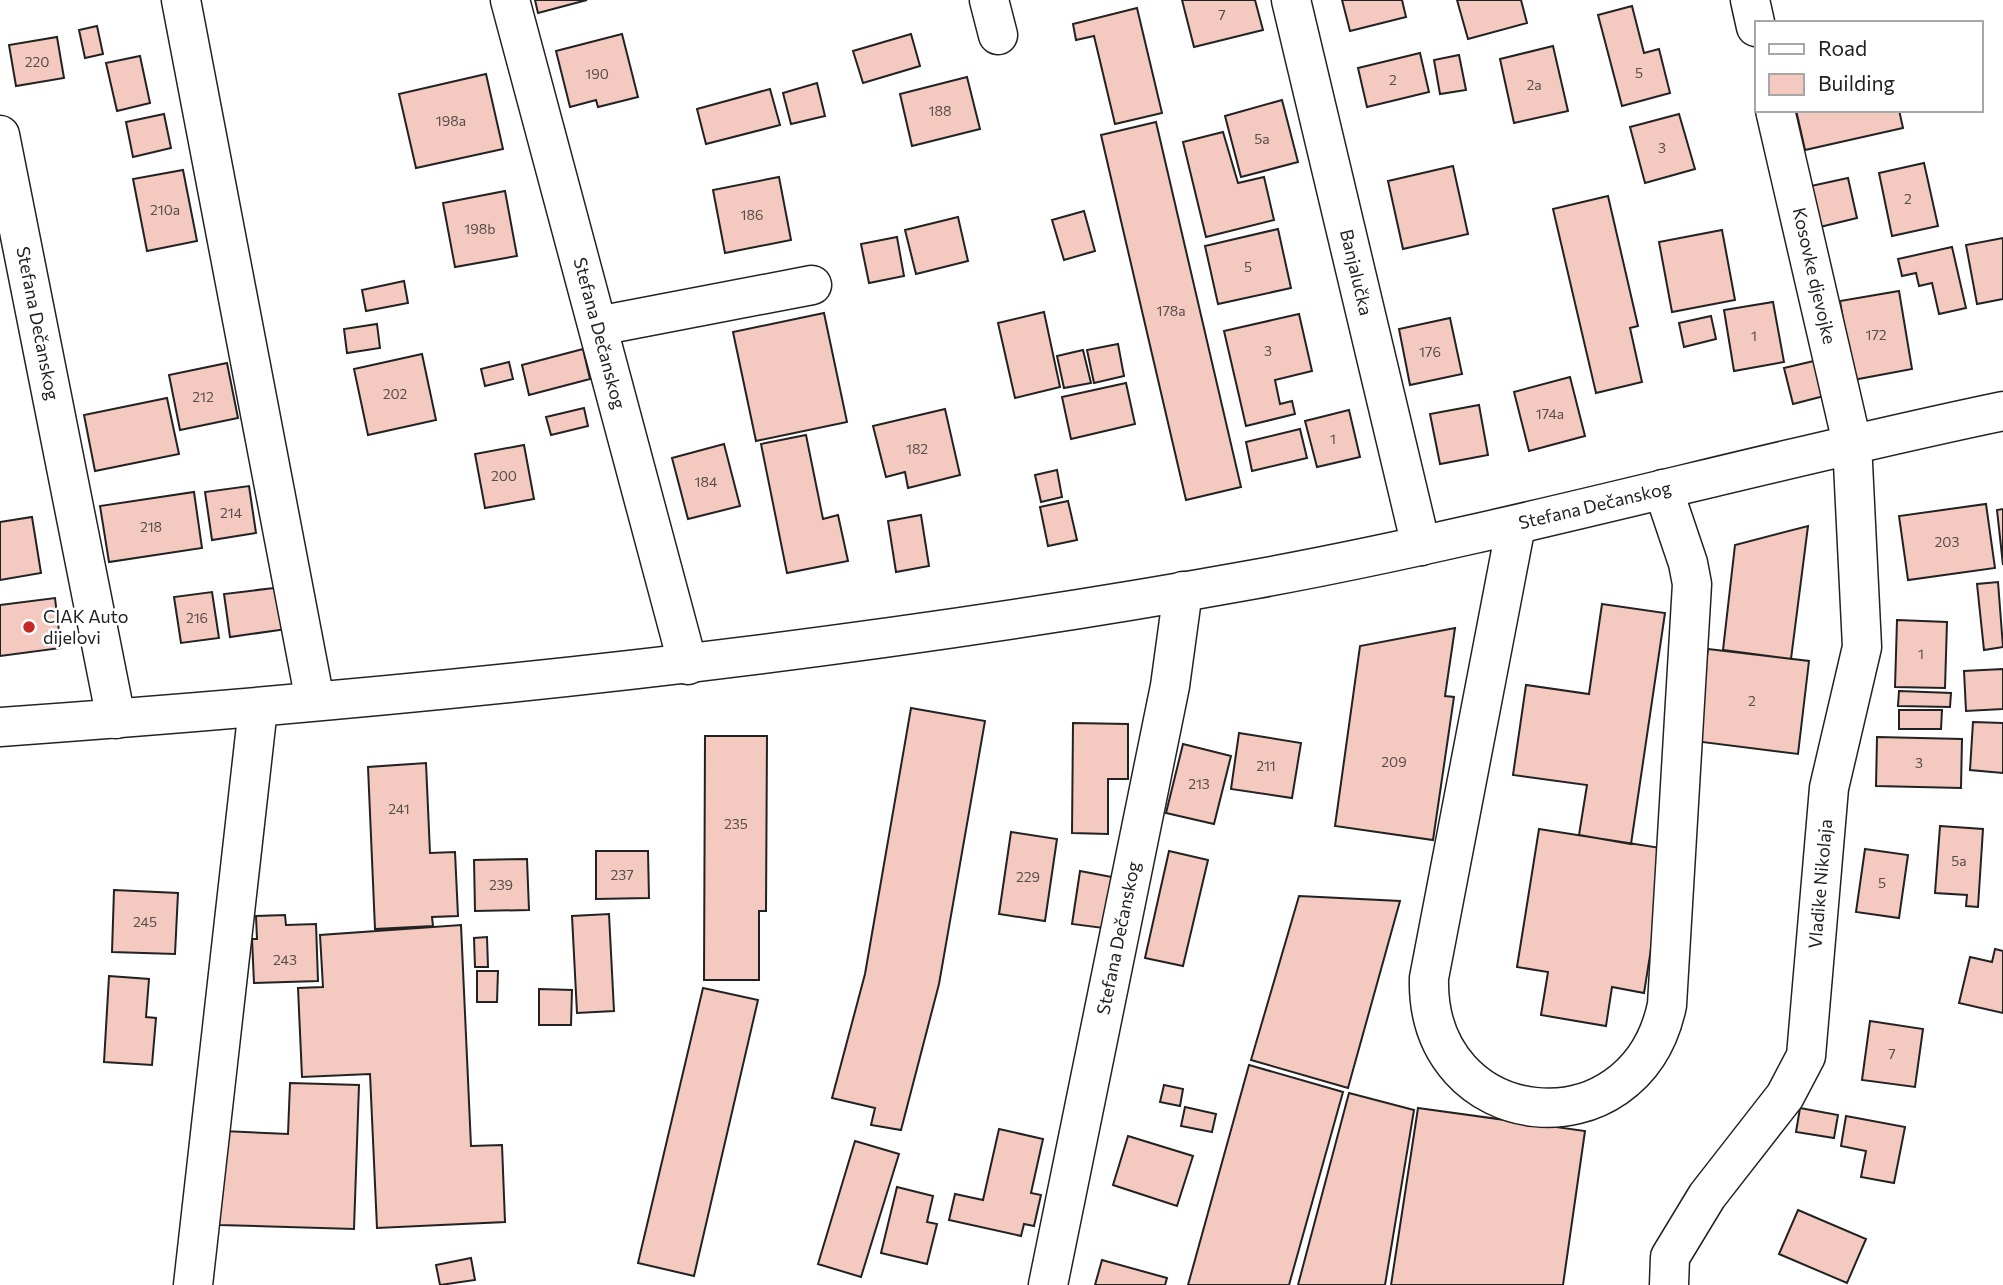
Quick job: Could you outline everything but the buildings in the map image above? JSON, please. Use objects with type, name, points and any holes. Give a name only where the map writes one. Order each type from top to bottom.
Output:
[{"type":"street","points":[[181,0],[315,701]]},
{"type":"street","name":"Stefana Dečanskog","points":[[510,0],[688,665]]},
{"type":"street","name":"Banjalučka","points":[[1291,0],[1421,546]]},
{"type":"street","points":[[1750,0],[1755,22]]},
{"type":"street","name":"Kosovke djevojke","points":[[1776,112],[1852,443]]},
{"type":"street","name":"Stefana Dečanskog","points":[[0,135],[116,719]]},
{"type":"street","points":[[598,326],[812,285]]},
{"type":"street","name":"Stefana Dečanskog","points":[[0,727],[258,708],[688,665],[955,629],[1183,591],[1421,546],[1852,443],[2003,411]]},
{"type":"street","name":"Vladike Nikolaja","points":[[1669,1285],[1670,1257],[1707,1196],[1785,1096],[1806,1056],[1829,789],[1862,647],[1852,443]]},
{"type":"street","points":[[1516,525],[1429,978],[1428,995],[1439,1039],[1457,1067],[1473,1083],[1511,1103],[1559,1108],[1590,1101],[1630,1076],[1657,1039],[1667,1005],[1692,584],[1688,563],[1663,489]]},
{"type":"street","name":"Stefana Dečanskog","points":[[1048,1285],[1170,686],[1183,591]]},
{"type":"street","points":[[193,1285],[258,708]]},
{"type":"place","name":"CIAK Auto dijelovi","points":[[29,627]]}]
